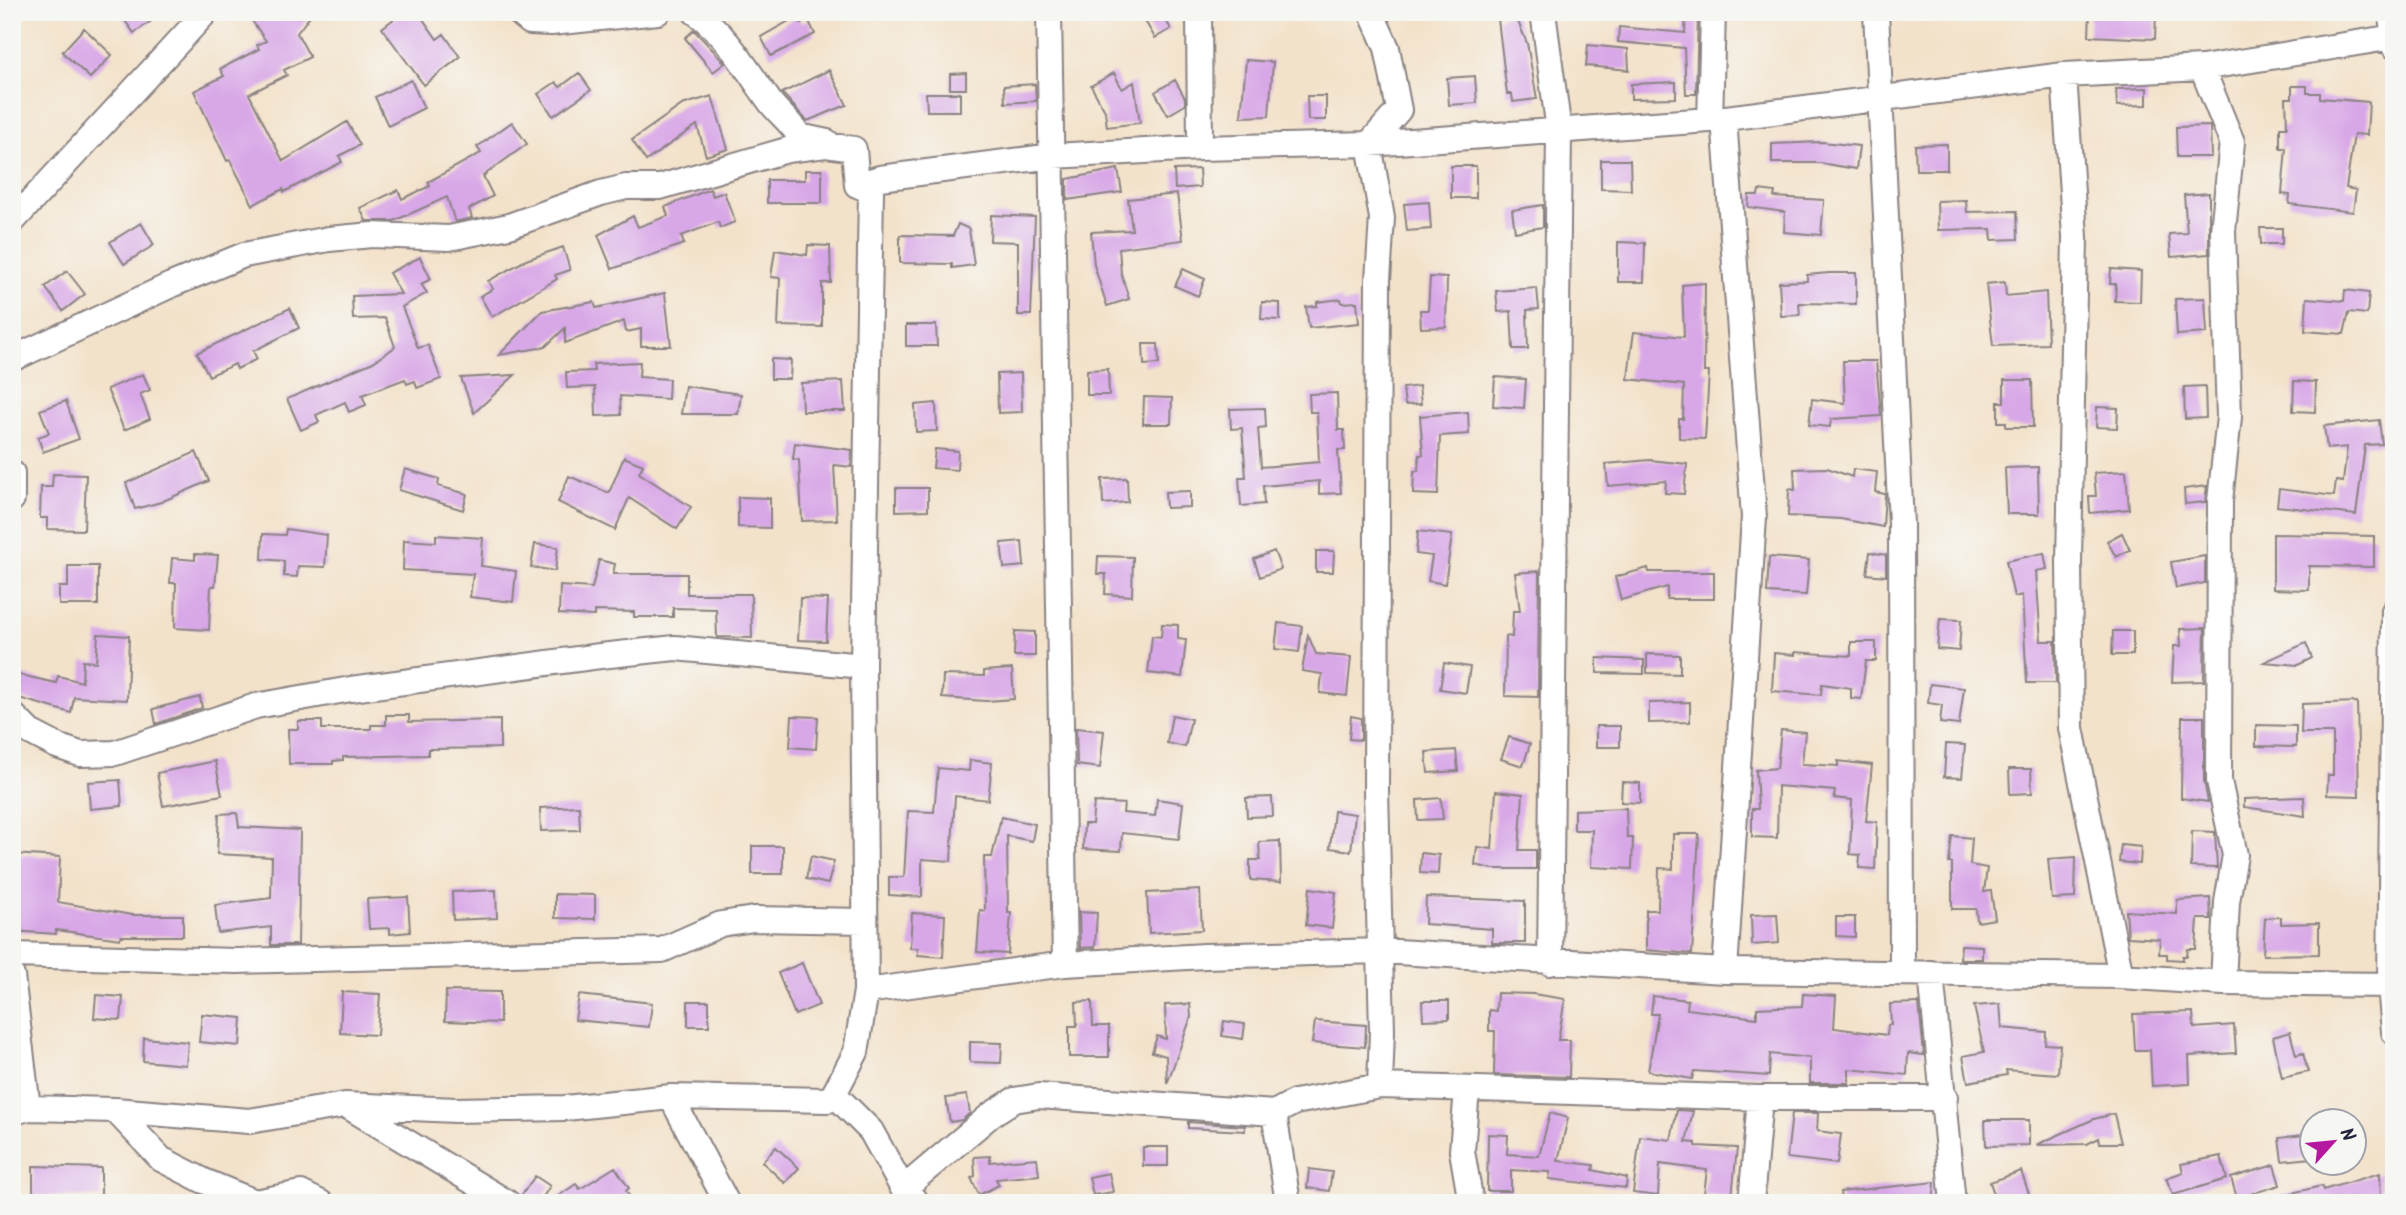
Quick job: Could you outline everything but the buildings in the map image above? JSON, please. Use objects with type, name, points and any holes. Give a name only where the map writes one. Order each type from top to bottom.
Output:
[{"type":"street","points":[[12,222],[206,12]]},
{"type":"street","points":[[518,12],[530,22],[551,23],[658,12]]},
{"type":"street","points":[[695,12],[741,55],[769,102],[791,122],[799,136],[854,149]]},
{"type":"street","points":[[1049,12],[1065,964]]},
{"type":"street","points":[[1199,12],[1199,148]]},
{"type":"street","points":[[1369,144],[1399,110],[1387,48],[1371,12]]},
{"type":"street","points":[[1543,12],[1559,131],[1550,963]]},
{"type":"street","points":[[1713,12],[1717,119],[1754,517],[1725,971]]},
{"type":"street","points":[[1876,12],[1901,524],[1902,973]]},
{"type":"street","points":[[2391,12],[2394,46]]},
{"type":"street","points":[[858,185],[880,178],[1053,156],[1199,148],[1369,144],[1717,119],[2064,75],[2202,68],[2394,37]]},
{"type":"street","points":[[2202,68],[2232,142],[2223,232],[2229,417],[2220,501],[2219,781],[2235,855],[2227,902],[2223,983]]},
{"type":"street","points":[[2064,75],[2075,237],[2069,562],[2071,728],[2121,975]]},
{"type":"street","points":[[1369,144],[1382,218],[1378,280],[1376,762],[1380,1086]]},
{"type":"street","points":[[12,359],[171,285],[244,256],[329,239],[372,234],[449,238],[509,226],[601,193],[626,187],[660,187],[787,150],[826,145],[854,149]]},
{"type":"street","points":[[854,149],[858,185]]},
{"type":"street","points":[[12,976],[21,1030],[20,1110],[116,1110],[249,1121],[345,1105],[456,1110],[565,1108],[671,1097],[828,1100],[834,1094],[856,1052],[866,991],[863,666],[871,191],[858,185]]},
{"type":"street","points":[[2394,611],[2394,1032]]},
{"type":"street","points":[[12,714],[30,732],[57,746],[80,754],[115,753],[256,706],[351,689],[520,669],[600,656],[676,648],[863,666]]},
{"type":"street","points":[[12,955],[237,961],[662,950],[721,924],[754,919],[865,920]]},
{"type":"street","points":[[866,991],[1065,964],[1205,956],[1380,951],[1550,963],[1725,971],[2121,975],[2223,983],[2392,985]]},
{"type":"street","points":[[1931,972],[1953,1203]]},
{"type":"street","points":[[834,1094],[871,1131],[910,1196],[992,1114],[1013,1100],[1039,1096],[1274,1113],[1295,1102],[1380,1086],[1760,1098],[1945,1098]]},
{"type":"street","points":[[1467,1089],[1462,1151],[1471,1203]]},
{"type":"street","points":[[671,1097],[727,1203]]},
{"type":"street","points":[[1751,1203],[1760,1098]]},
{"type":"street","points":[[345,1105],[508,1203]]},
{"type":"street","points":[[116,1110],[161,1159],[204,1181],[255,1202],[300,1193],[321,1203]]},
{"type":"street","points":[[1274,1113],[1288,1203]]}]
